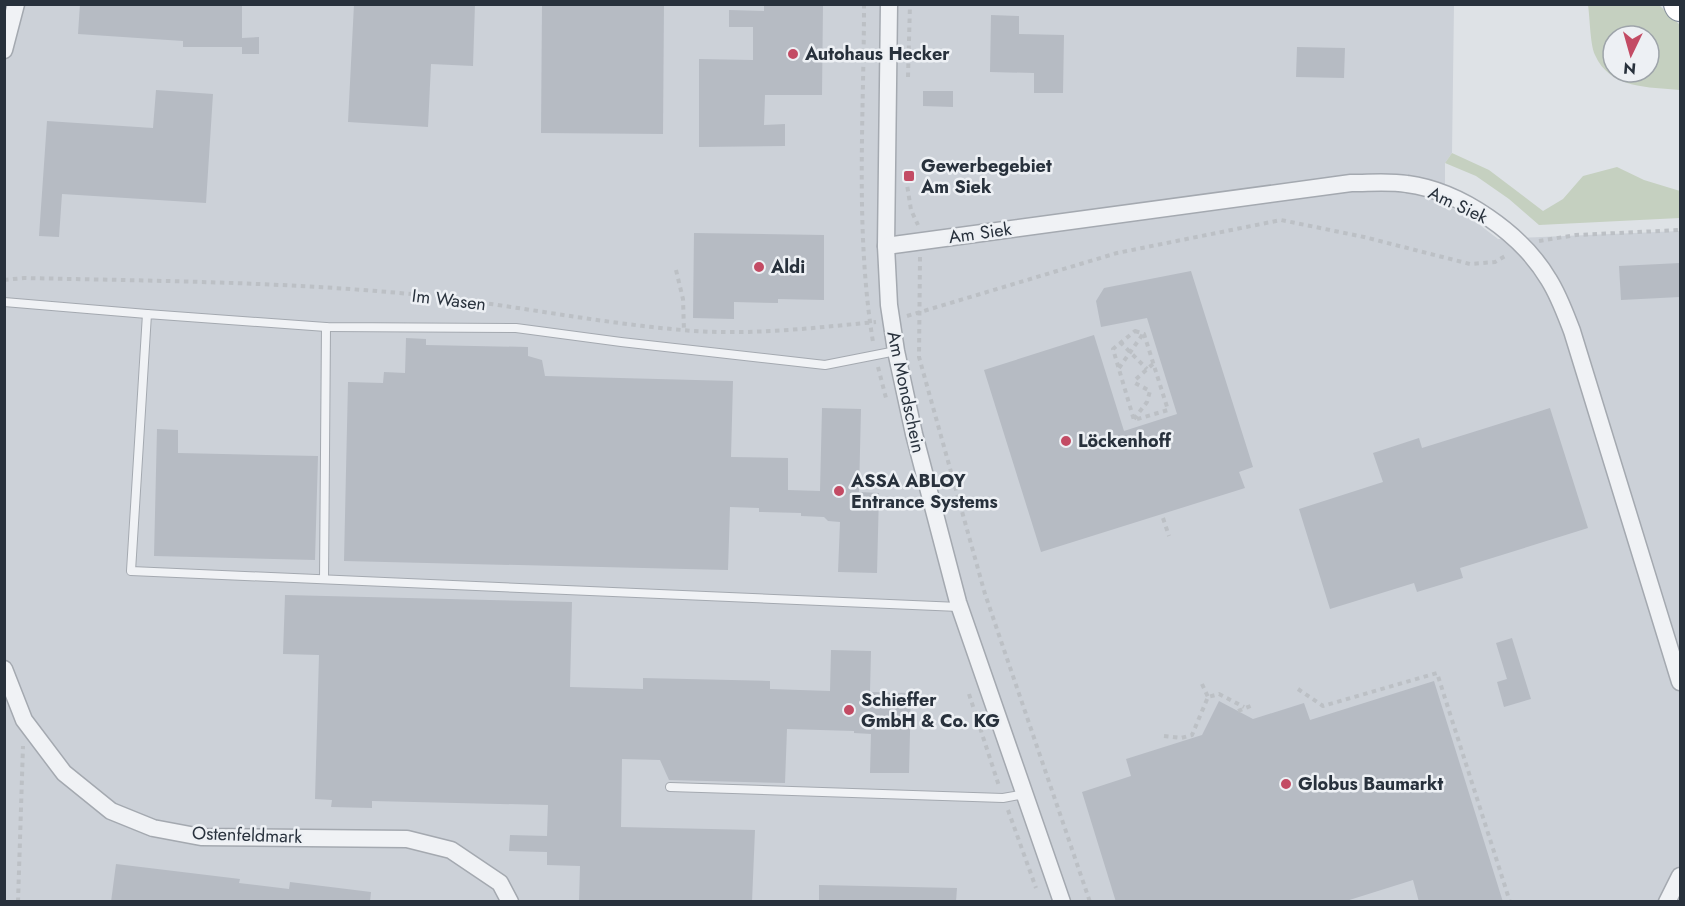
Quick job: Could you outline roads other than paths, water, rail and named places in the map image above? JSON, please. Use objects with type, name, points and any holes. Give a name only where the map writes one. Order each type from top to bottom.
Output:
[{"type":"street","points":[[4,50],[16,4]]},
{"type":"street","name":"Am Mondschein","points":[[889,4],[886,246],[896,351],[914,434],[959,607],[1062,902]]},
{"type":"street","name":"Am Siek","points":[[886,246],[1351,183],[1408,184],[1443,194],[1486,215],[1523,247],[1548,278],[1562,304],[1680,682]]},
{"type":"street","name":"Ostenfeldmark","points":[[4,669],[24,720],[64,773],[111,811],[153,828],[201,837],[407,838],[451,850],[500,883],[510,902]]},
{"type":"street","points":[[1667,902],[1680,876]]},
{"type":"lane","points":[[4,302],[147,315],[326,327],[516,328],[825,364],[896,351]]},
{"type":"lane","points":[[147,315],[131,571],[959,607]]},
{"type":"lane","points":[[324,579],[326,327]]},
{"type":"lane","points":[[670,786],[1003,798],[1025,794]]},
{"type":"place","name":"Autohaus Hecker","points":[[793,54]]},
{"type":"place","name":"Gewerbegebiet Am Siek","points":[[909,176]]},
{"type":"place","name":"Aldi","points":[[759,267]]},
{"type":"place","name":"Löckenhoff","points":[[1066,441]]},
{"type":"place","name":"ASSA ABLOY Entrance Systems","points":[[839,491]]},
{"type":"place","name":"Schieffer GmbH & Co. KG","points":[[849,710]]},
{"type":"place","name":"Globus Baumarkt","points":[[1286,784]]}]
